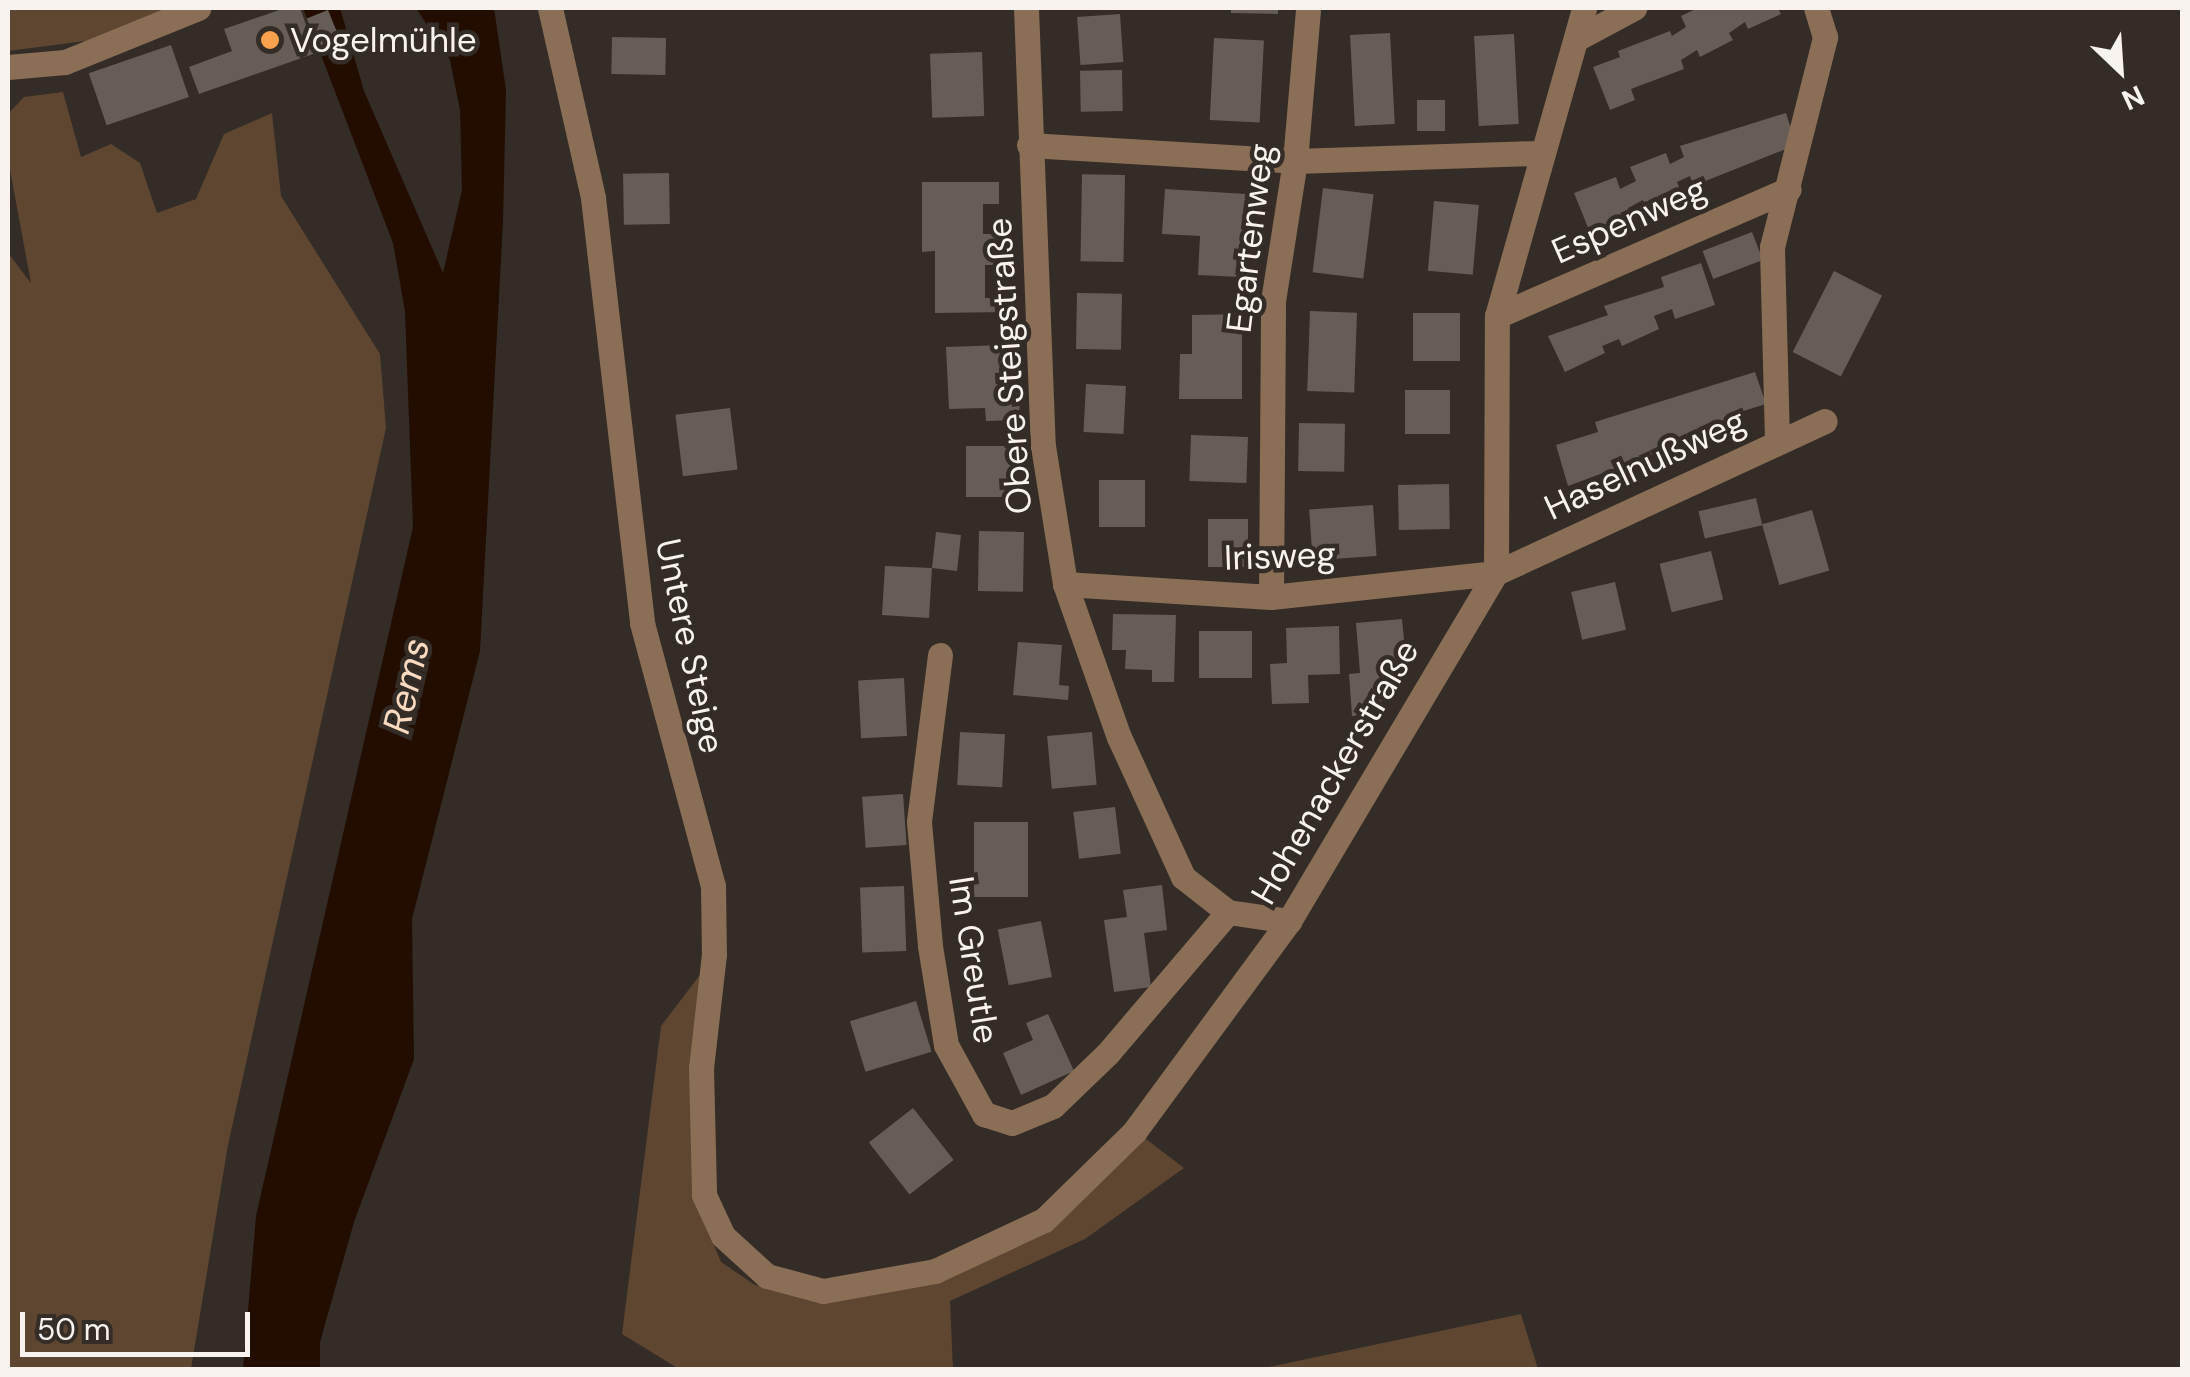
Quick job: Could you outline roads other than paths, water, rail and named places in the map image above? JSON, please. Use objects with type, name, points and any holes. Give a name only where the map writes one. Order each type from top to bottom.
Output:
[{"type":"street","points":[[8,67],[64,62],[198,8]]},
{"type":"street","name":"Untere Steige","points":[[550,8],[593,198],[642,623],[713,886],[714,954],[701,1068],[704,1195],[723,1236],[768,1276]]},
{"type":"street","name":"Obere Steigstraße","points":[[1026,8],[1043,446],[1065,584],[1118,737],[1183,877],[1228,912],[1290,921]]},
{"type":"street","name":"Egartenweg","points":[[1271,597],[1272,301],[1295,160],[1308,8]]},
{"type":"street","points":[[1496,574],[1497,316],[1539,153],[1578,38],[1584,8]]},
{"type":"street","points":[[1578,38],[1634,8]]},
{"type":"street","points":[[1778,440],[1772,247],[1825,37],[1816,8]]},
{"type":"street","points":[[1029,144],[1295,160],[1539,153]]},
{"type":"street","name":"Espenweg","points":[[1497,316],[1789,189]]},
{"type":"street","name":"Haselnußweg","points":[[1496,574],[1825,421]]},
{"type":"street","name":"Hohenackerstraße","points":[[768,1276],[823,1291],[935,1271],[1044,1220],[1134,1132],[1290,921],[1496,574]]},
{"type":"street","name":"Irisweg","points":[[1065,584],[1271,597],[1496,574]]},
{"type":"street","name":"Im Greutle","points":[[940,656],[920,822],[930,946],[946,1045],[984,1114],[1012,1123],[1053,1106],[1108,1053],[1228,912]]},
{"type":"water","name":"Rems","points":[[303,8],[340,8],[364,91],[443,273],[462,190],[460,110],[450,60],[416,8],[494,8],[506,90],[503,221],[480,651],[412,919],[414,1059],[354,1222],[320,1342],[320,1369],[243,1370],[256,1216],[413,527],[405,311],[393,243]]},
{"type":"place","name":"Vogelmühle","points":[[270,40]]}]
